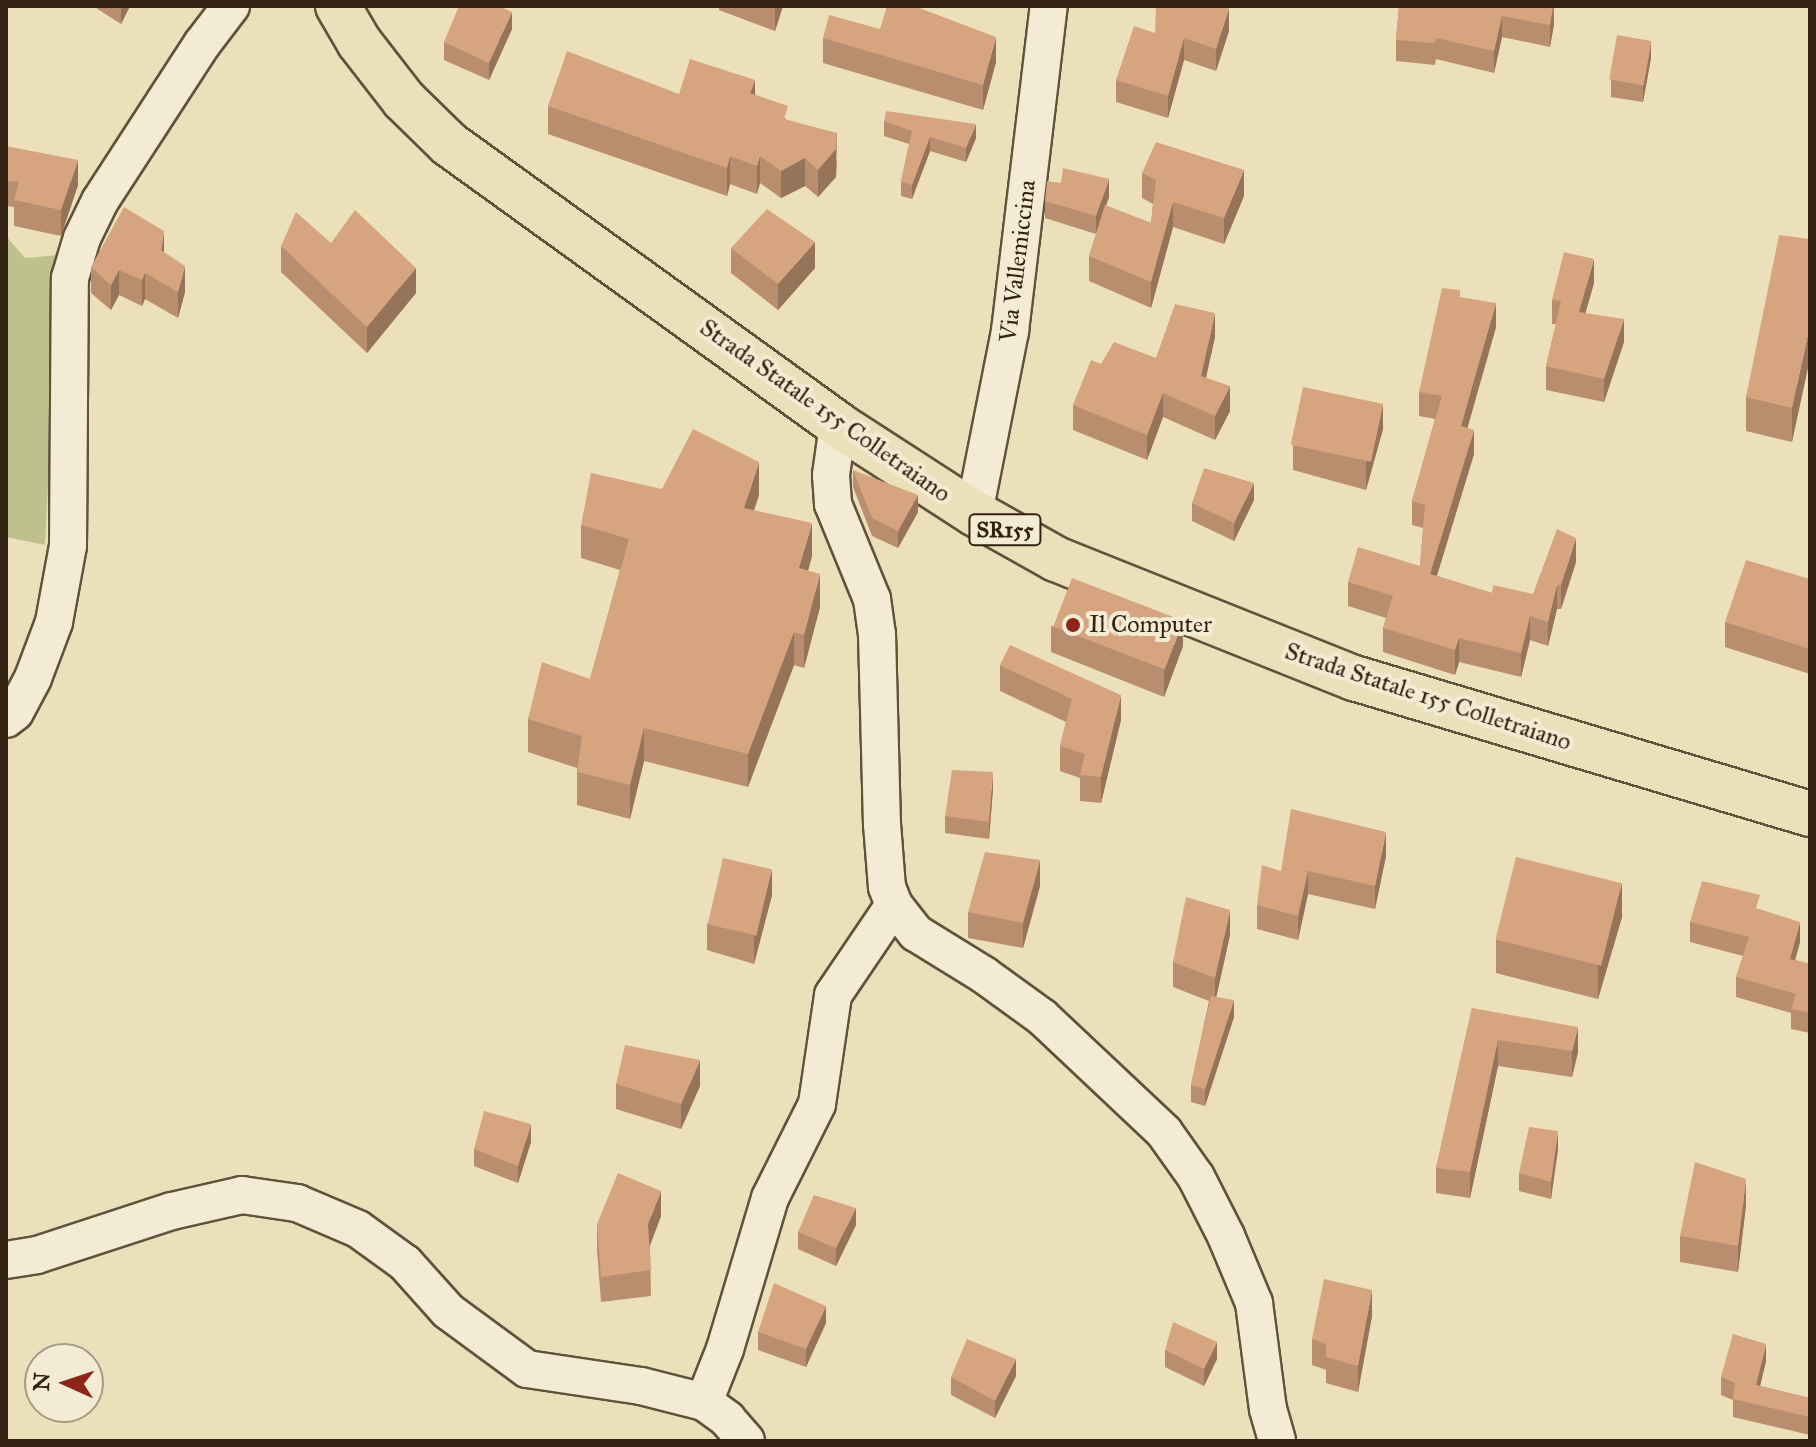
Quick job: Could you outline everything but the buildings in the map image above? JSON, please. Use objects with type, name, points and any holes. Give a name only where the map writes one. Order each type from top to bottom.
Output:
[{"type":"main road","name":"Strada Statale 155 Colletraiano","points":[[338,6],[359,42],[404,100],[449,144],[838,425],[974,513],[1056,559],[1354,678],[1810,814]]},
{"type":"street","points":[[6,719],[15,712],[33,678],[54,622],[68,546],[70,278],[82,238],[100,201],[202,44],[231,6]]},
{"type":"street","name":"Via Vallemiccina","points":[[974,513],[1010,331],[1049,6]]},
{"type":"street","points":[[838,425],[831,475],[833,504],[872,599],[877,634],[882,824],[887,887],[894,905],[916,933],[984,975],[1042,1017],[1164,1132],[1196,1177],[1226,1236],[1254,1303],[1268,1409],[1277,1441]]},
{"type":"street","points":[[704,1402],[725,1349],[770,1198],[817,1104],[833,995],[894,905]]},
{"type":"street","points":[[6,1260],[37,1255],[172,1211],[242,1195],[297,1203],[358,1229],[405,1263],[448,1311],[527,1369],[641,1386],[704,1402],[727,1419],[746,1441]]},
{"type":"green space","points":[[6,236],[25,258],[60,255],[45,545],[6,537]]},
{"type":"place","name":"Il Computer","points":[[1073,625]]}]
